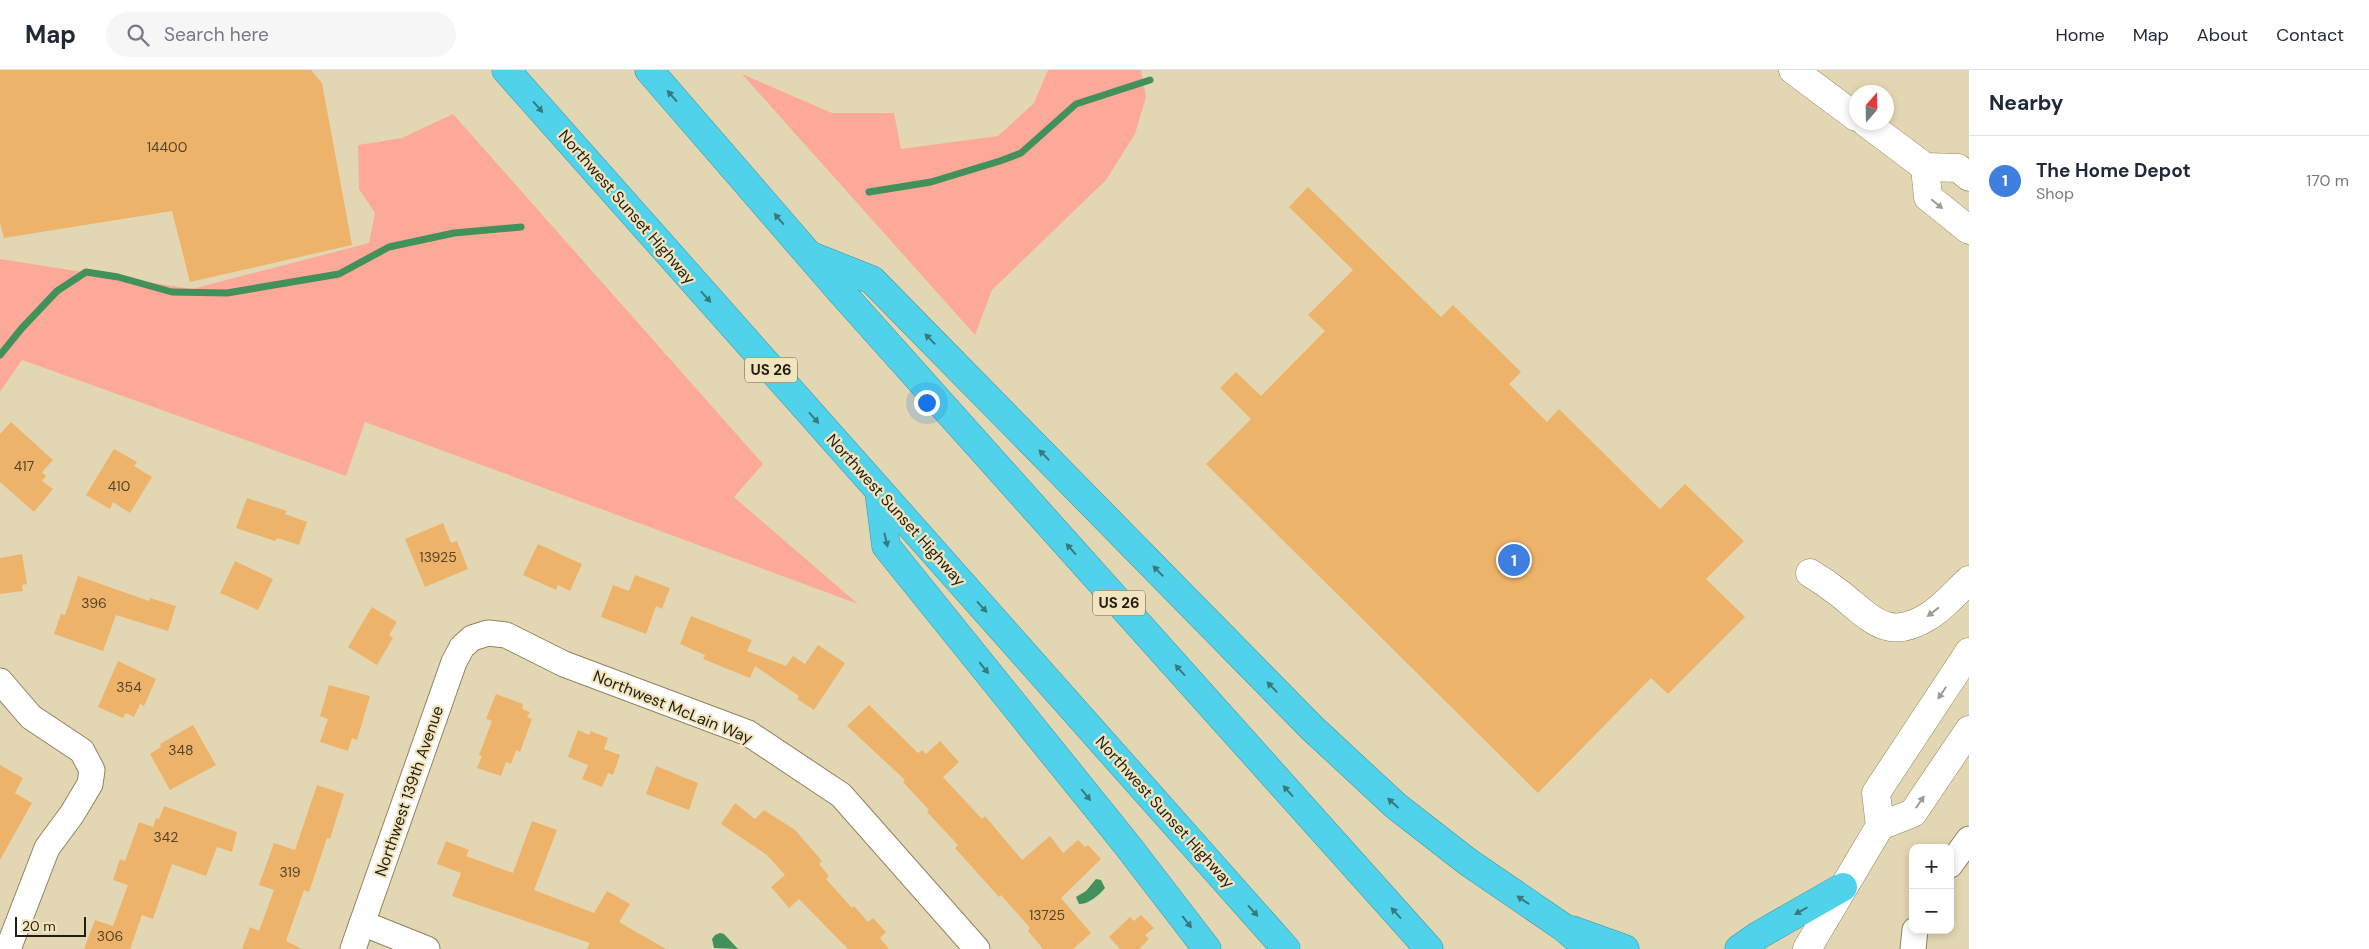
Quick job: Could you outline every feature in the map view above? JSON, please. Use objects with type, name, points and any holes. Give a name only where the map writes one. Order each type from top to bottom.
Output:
[{"type":"highway","name":"Northwest Sunset Highway","points":[[506,70],[1286,949]]},
{"type":"highway","name":"US 26","points":[[649,70],[811,255],[1429,949]]},
{"type":"highway","points":[[811,255],[872,280],[1312,728],[1410,817],[1468,862],[1563,927],[1589,949]]},
{"type":"highway","points":[[879,492],[886,546],[1121,837],[1208,949]]},
{"type":"highway","points":[[1739,949],[1759,935],[1843,887]]},
{"type":"highway","points":[[1563,927],[1625,949]]},
{"type":"main road","points":[[1793,70],[1849,111]]},
{"type":"main road","points":[[1876,130],[1925,167],[1958,168],[1969,177]]},
{"type":"main road","points":[[1925,167],[1928,197],[1969,230]]},
{"type":"main road","points":[[1810,573],[1840,593],[1868,618],[1883,626],[1894,627],[1906,627],[1930,616],[1969,580]]},
{"type":"main road","points":[[1880,826],[1876,793],[1969,652]]},
{"type":"main road","points":[[1807,949],[1880,826],[1913,813],[1969,730]]},
{"type":"street","name":"Northwest McLain Way","points":[[472,638],[488,633],[506,636],[564,664],[748,733],[841,795],[977,949]]},
{"type":"street","name":"Northwest 139th Avenue","points":[[353,949],[454,662],[462,648],[472,638]]},
{"type":"street","points":[[0,681],[31,717],[82,751],[92,770],[90,784],[47,848],[8,949]]},
{"type":"street","points":[[1954,860],[1969,839]]},
{"type":"street","points":[[362,923],[427,949]]},
{"type":"street","points":[[1913,949],[1915,934]]},
{"type":"shaded area","points":[[1048,70],[1141,70],[1146,97],[1135,134],[1106,180],[992,290],[975,335],[742,74],[832,113],[894,113],[901,149],[998,136],[1034,103]]},
{"type":"shaded area","points":[[453,114],[763,464],[734,497],[858,604],[365,422],[346,476],[22,360],[0,392],[0,259],[192,289],[369,243],[375,213],[359,189],[358,145],[402,138]]},
{"type":"shaded area","points":[[1096,879],[1101,880],[1105,888],[1093,899],[1079,904],[1076,897],[1086,891]]},
{"type":"shaded area","points":[[720,933],[724,934],[738,949],[714,948],[712,939]]},
{"type":"building","points":[[0,70],[311,70],[322,83],[352,245],[190,282],[172,211],[4,238],[0,223]]},
{"type":"building","points":[[1308,187],[1441,317],[1453,305],[1521,372],[1509,384],[1547,422],[1559,409],[1660,509],[1685,484],[1744,541],[1706,579],[1745,617],[1668,694],[1651,678],[1538,793],[1206,464],[1251,419],[1220,388],[1236,372],[1261,396],[1325,331],[1308,315],[1353,270],[1289,207]]},
{"type":"building","points":[[11,422],[53,460],[42,472],[46,476],[42,481],[53,489],[34,512],[0,482],[0,434]]},
{"type":"building","points":[[114,449],[137,462],[134,466],[152,477],[130,513],[113,502],[110,509],[86,495]]},
{"type":"building","points":[[247,498],[287,511],[285,514],[307,522],[299,545],[277,538],[275,541],[236,528]]},
{"type":"building","points":[[443,523],[451,543],[457,541],[468,569],[425,587],[405,539]]},
{"type":"building","points":[[538,544],[582,564],[570,591],[558,585],[556,590],[523,575]]},
{"type":"building","points":[[22,554],[27,584],[22,585],[23,591],[0,594],[0,558]]},
{"type":"building","points":[[235,561],[273,579],[258,610],[220,593]]},
{"type":"building","points":[[635,575],[670,588],[662,609],[656,606],[646,634],[601,617],[613,585],[629,591]]},
{"type":"building","points":[[78,576],[149,601],[150,598],[176,606],[168,631],[116,615],[103,651],[54,634],[61,614],[65,615]]},
{"type":"building","points":[[372,607],[397,622],[389,635],[393,638],[377,665],[348,647]]},
{"type":"building","points":[[691,616],[752,640],[747,651],[786,666],[793,656],[805,664],[818,645],[845,663],[814,710],[797,699],[799,696],[755,666],[750,678],[703,659],[705,655],[680,644]]},
{"type":"building","points":[[118,661],[156,679],[144,706],[140,704],[134,717],[126,713],[123,718],[98,707]]},
{"type":"building","points":[[329,685],[370,696],[357,740],[352,738],[348,751],[320,742],[328,719],[320,716]]},
{"type":"building","points":[[496,694],[523,704],[522,709],[530,712],[527,717],[532,719],[520,752],[516,750],[511,764],[506,762],[501,776],[477,768],[482,756],[479,755],[492,721],[486,719]]},
{"type":"building","points":[[869,705],[918,753],[922,750],[926,754],[940,741],[959,762],[943,777],[982,819],[985,816],[1022,860],[1050,836],[1063,853],[1078,840],[1085,847],[1088,845],[1101,859],[1061,898],[1091,933],[1073,949],[1043,949],[1028,931],[1030,928],[955,848],[958,845],[927,812],[929,810],[903,782],[905,780],[847,726]]},
{"type":"building","points":[[193,725],[216,765],[170,790],[150,754],[161,747],[160,744]]},
{"type":"building","points":[[578,730],[589,735],[591,731],[608,738],[604,749],[620,755],[613,775],[608,773],[602,787],[582,779],[588,765],[568,757]]},
{"type":"building","points":[[0,765],[23,778],[15,793],[32,803],[0,860]]},
{"type":"building","points":[[656,766],[698,783],[689,810],[646,794]]},
{"type":"building","points":[[317,785],[344,794],[330,839],[327,838],[309,892],[304,890],[286,941],[302,949],[242,949],[250,927],[259,931],[274,890],[259,885],[274,843],[295,850]]},
{"type":"building","points":[[735,803],[755,819],[764,810],[795,830],[822,861],[819,864],[829,876],[826,879],[852,908],[854,906],[868,922],[873,918],[886,932],[880,938],[889,949],[848,949],[799,899],[789,908],[771,887],[785,875],[767,855],[721,824]]},
{"type":"building","points":[[164,806],[237,832],[232,852],[217,847],[206,876],[172,864],[153,919],[142,915],[130,949],[84,949],[95,920],[113,926],[128,885],[113,880],[120,859],[125,861],[139,822],[153,827],[156,818],[159,819]]},
{"type":"building","points":[[532,821],[557,830],[534,890],[594,913],[607,891],[630,904],[619,922],[666,949],[587,949],[590,943],[452,896],[461,873],[437,864],[446,841],[469,850],[466,856],[513,873]]},
{"type":"building","points":[[1141,915],[1154,928],[1145,935],[1149,939],[1139,949],[1120,949],[1109,937],[1130,917],[1134,921]]},
{"type":"waterway","points":[[869,192],[931,182],[1021,153],[1076,104],[1150,80]]},
{"type":"waterway","points":[[0,355],[22,328],[57,291],[86,272],[118,277],[172,292],[227,293],[339,274],[389,247],[454,233],[521,227]]},
{"type":"place","name":"The Home Depot","points":[[1514,560]]}]
